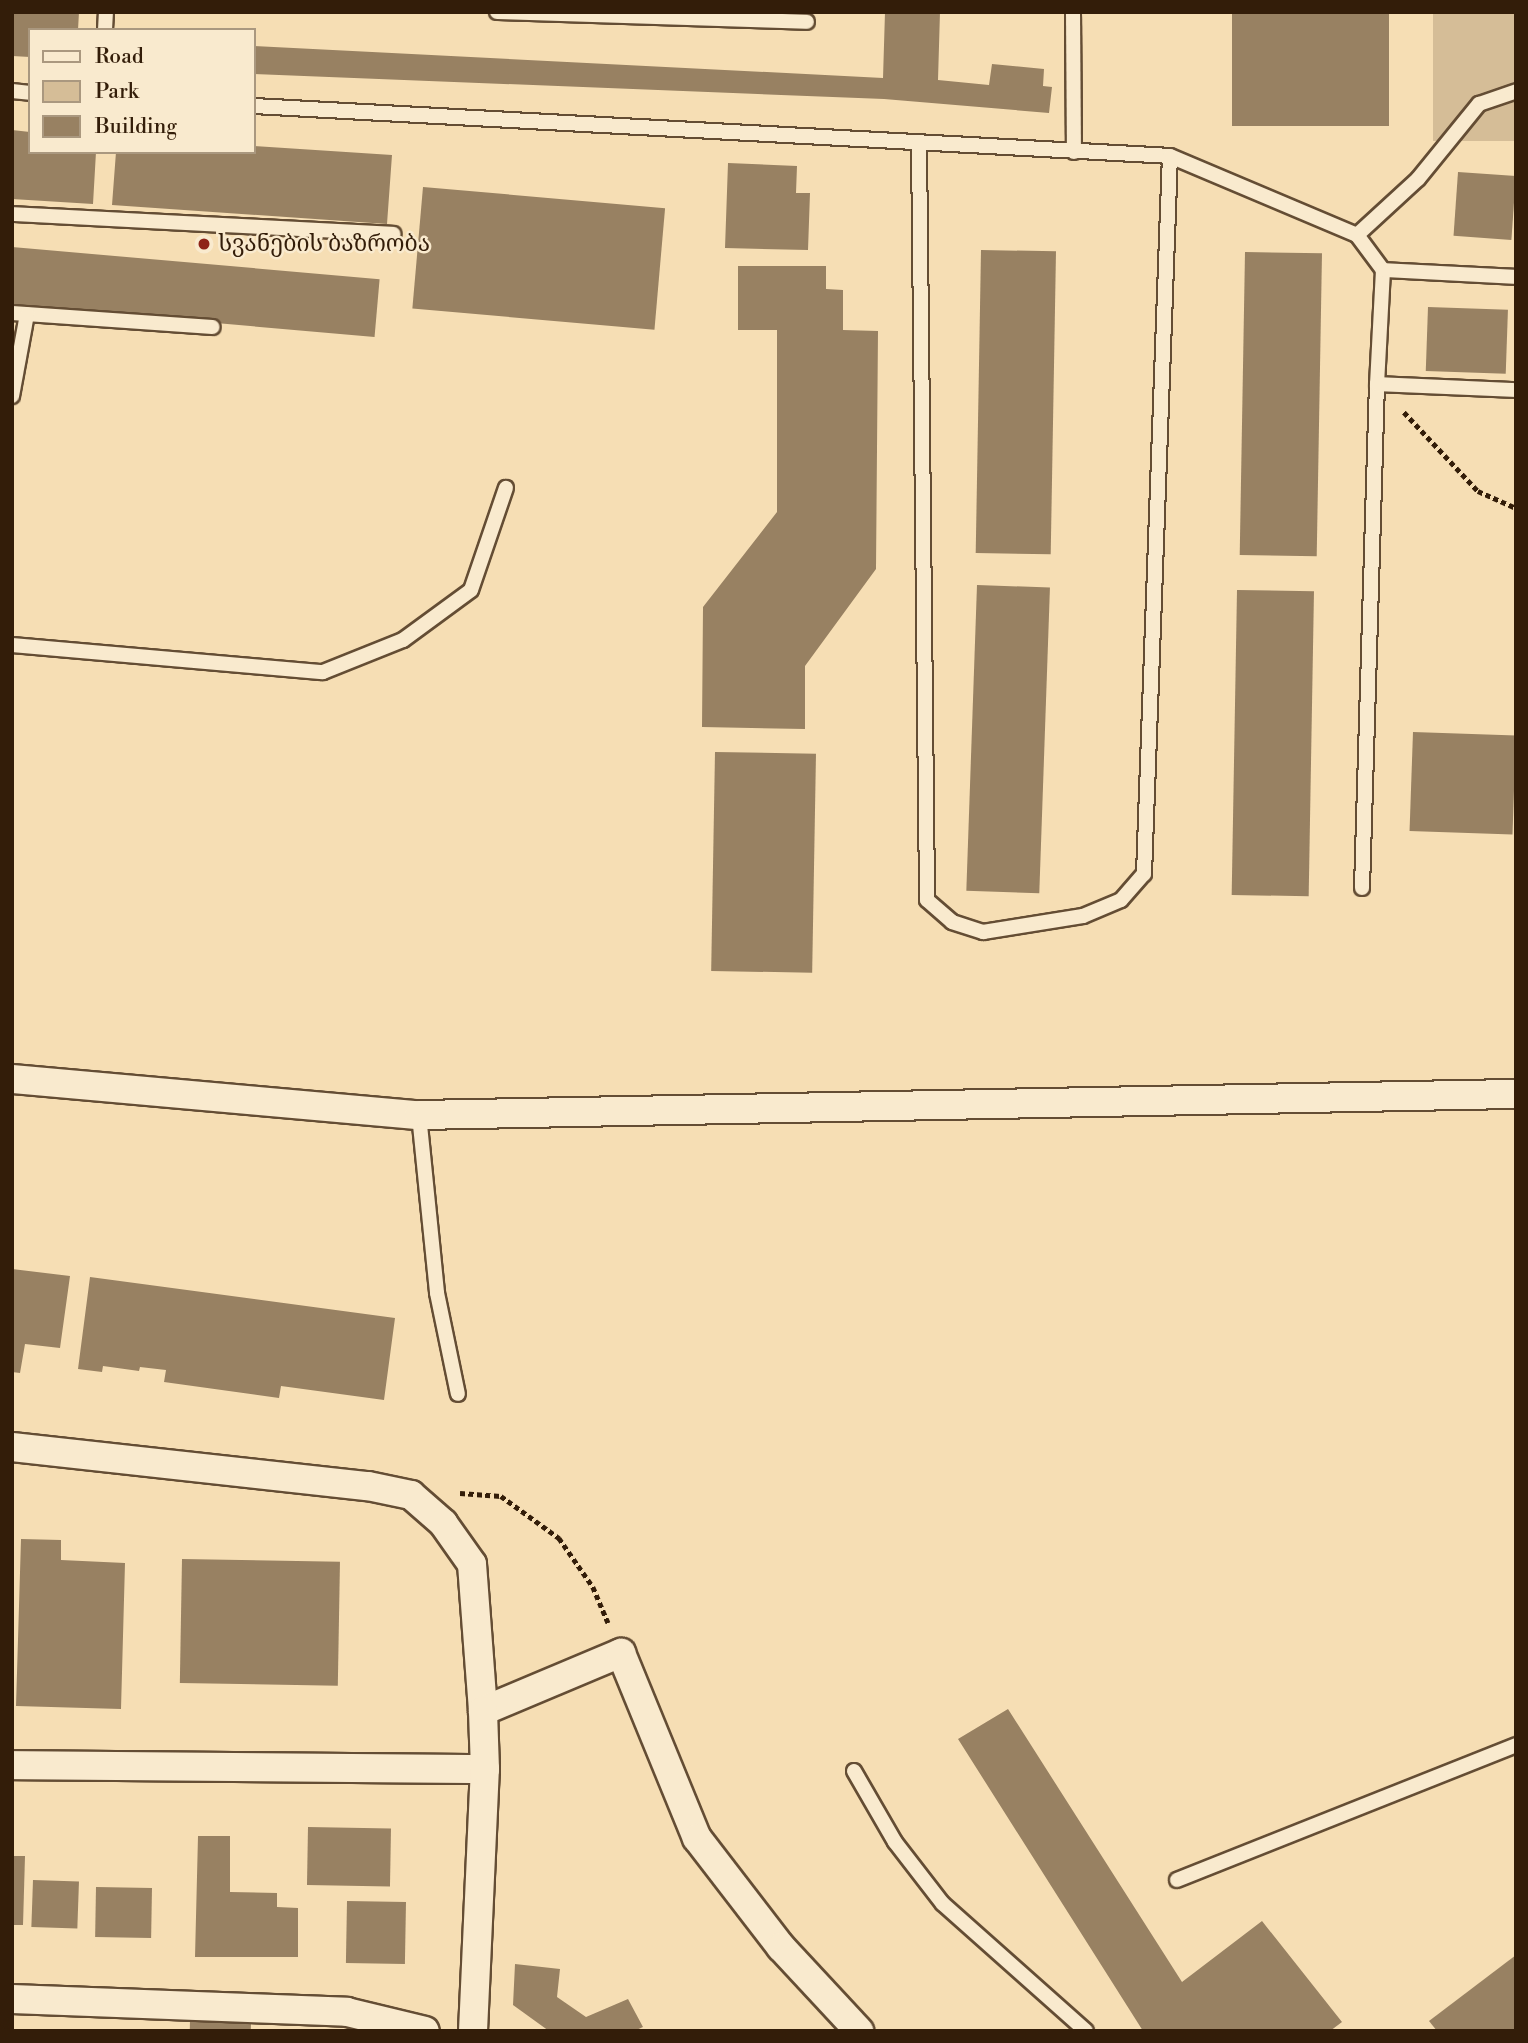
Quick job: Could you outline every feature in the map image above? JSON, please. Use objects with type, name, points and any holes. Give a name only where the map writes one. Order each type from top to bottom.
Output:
[{"type":"street","points":[[12,1079],[419,1115],[1516,1094]]},
{"type":"street","points":[[12,1447],[368,1486],[411,1496],[443,1523],[472,1564],[482,1711],[485,1769],[473,2031]]},
{"type":"street","points":[[482,1711],[621,1653],[696,1838],[781,1947],[859,2031]]},
{"type":"street","points":[[12,1765],[485,1769]]},
{"type":"street","points":[[12,1998],[344,2022],[425,2031]]},
{"type":"lane","points":[[497,12],[807,22]]},
{"type":"lane","points":[[1073,12],[1074,152]]},
{"type":"lane","points":[[1357,235],[1418,179],[1479,104],[1516,91]]},
{"type":"lane","points":[[256,106],[1170,156],[1357,235],[1383,270],[1377,384],[1362,888]]},
{"type":"lane","points":[[919,144],[927,900],[952,922],[983,932],[1083,916],[1121,900],[1144,874],[1170,156]]},
{"type":"lane","points":[[12,214],[393,234]]},
{"type":"lane","points":[[1383,270],[1516,277]]},
{"type":"lane","points":[[12,396],[20,313],[213,327]]},
{"type":"lane","points":[[1377,384],[1516,390]]},
{"type":"lane","points":[[12,645],[323,672],[403,640],[471,590],[506,488]]},
{"type":"lane","points":[[419,1115],[437,1293],[458,1394]]},
{"type":"lane","points":[[1177,1880],[1516,1745]]},
{"type":"lane","points":[[854,1771],[895,1842],[943,1904],[1086,2031]]},
{"type":"path","points":[[1377,384],[1478,491],[1516,508]]},
{"type":"path","points":[[448,1492],[501,1496],[559,1538],[593,1587],[621,1653]]},
{"type":"green space","points":[[1433,12],[1516,12],[1516,141],[1433,141]]},
{"type":"building","points":[[12,12],[79,12],[78,28],[28,28],[28,57],[12,56]]},
{"type":"building","points":[[885,12],[940,12],[938,80],[989,85],[992,64],[1044,69],[1043,86],[1052,87],[1049,113],[884,99],[256,74],[256,46],[883,78]]},
{"type":"building","points":[[1232,12],[1389,12],[1389,126],[1232,126]]},
{"type":"building","points":[[12,130],[28,132],[28,154],[96,154],[93,204],[12,199]]},
{"type":"building","points":[[256,146],[392,155],[387,224],[112,205],[116,154],[256,154]]},
{"type":"building","points":[[728,163],[797,166],[796,193],[810,193],[808,250],[725,248]]},
{"type":"building","points":[[1458,172],[1516,176],[1511,240],[1454,236]]},
{"type":"building","points":[[423,187],[665,208],[654,330],[412,309]]},
{"type":"building","points":[[12,247],[380,279],[375,337],[12,305]]},
{"type":"building","points":[[981,250],[1056,251],[1051,554],[976,553]]},
{"type":"building","points":[[1245,252],[1322,253],[1317,556],[1240,555]]},
{"type":"building","points":[[738,266],[826,266],[826,289],[843,290],[843,330],[878,331],[876,569],[805,666],[805,729],[702,727],[703,607],[777,512],[777,330],[738,330]]},
{"type":"building","points":[[1428,307],[1508,310],[1506,374],[1426,371]]},
{"type":"building","points":[[977,585],[1050,588],[1039,893],[966,891]]},
{"type":"building","points":[[1237,590],[1314,591],[1309,896],[1232,895]]},
{"type":"building","points":[[1413,732],[1516,736],[1512,835],[1410,831]]},
{"type":"building","points":[[715,752],[816,754],[812,973],[711,971]]},
{"type":"building","points":[[12,1269],[70,1276],[60,1348],[25,1344],[20,1373],[12,1372]]},
{"type":"building","points":[[90,1277],[395,1318],[384,1400],[281,1386],[279,1398],[164,1382],[166,1370],[140,1367],[139,1371],[103,1366],[102,1372],[78,1369]]},
{"type":"building","points":[[21,1539],[61,1540],[61,1560],[125,1563],[121,1709],[16,1706]]},
{"type":"building","points":[[182,1559],[340,1562],[338,1686],[180,1683]]},
{"type":"building","points":[[1008,1709],[1182,1982],[1262,1921],[1342,2022],[1330,2031],[1143,2031],[958,1739]]},
{"type":"building","points":[[308,1827],[391,1828],[390,1886],[307,1885]]},
{"type":"building","points":[[198,1836],[230,1836],[230,1892],[277,1893],[277,1907],[298,1908],[298,1957],[195,1957]]},
{"type":"building","points":[[12,1856],[25,1856],[23,1925],[12,1925]]},
{"type":"building","points":[[33,1880],[79,1882],[77,1929],[31,1927]]},
{"type":"building","points":[[96,1887],[152,1888],[151,1938],[95,1937]]},
{"type":"building","points":[[347,1901],[406,1902],[405,1964],[346,1963]]},
{"type":"building","points":[[1516,1955],[1516,2031],[1437,2031],[1429,2021]]},
{"type":"building","points":[[515,1964],[560,1969],[557,1997],[586,2017],[628,1999],[643,2027],[634,2031],[549,2031],[513,2005]]},
{"type":"building","points":[[190,2019],[251,2020],[251,2031],[190,2031]]},
{"type":"place","name":"სვანების ბაზრობა","points":[[204,244]]}]
